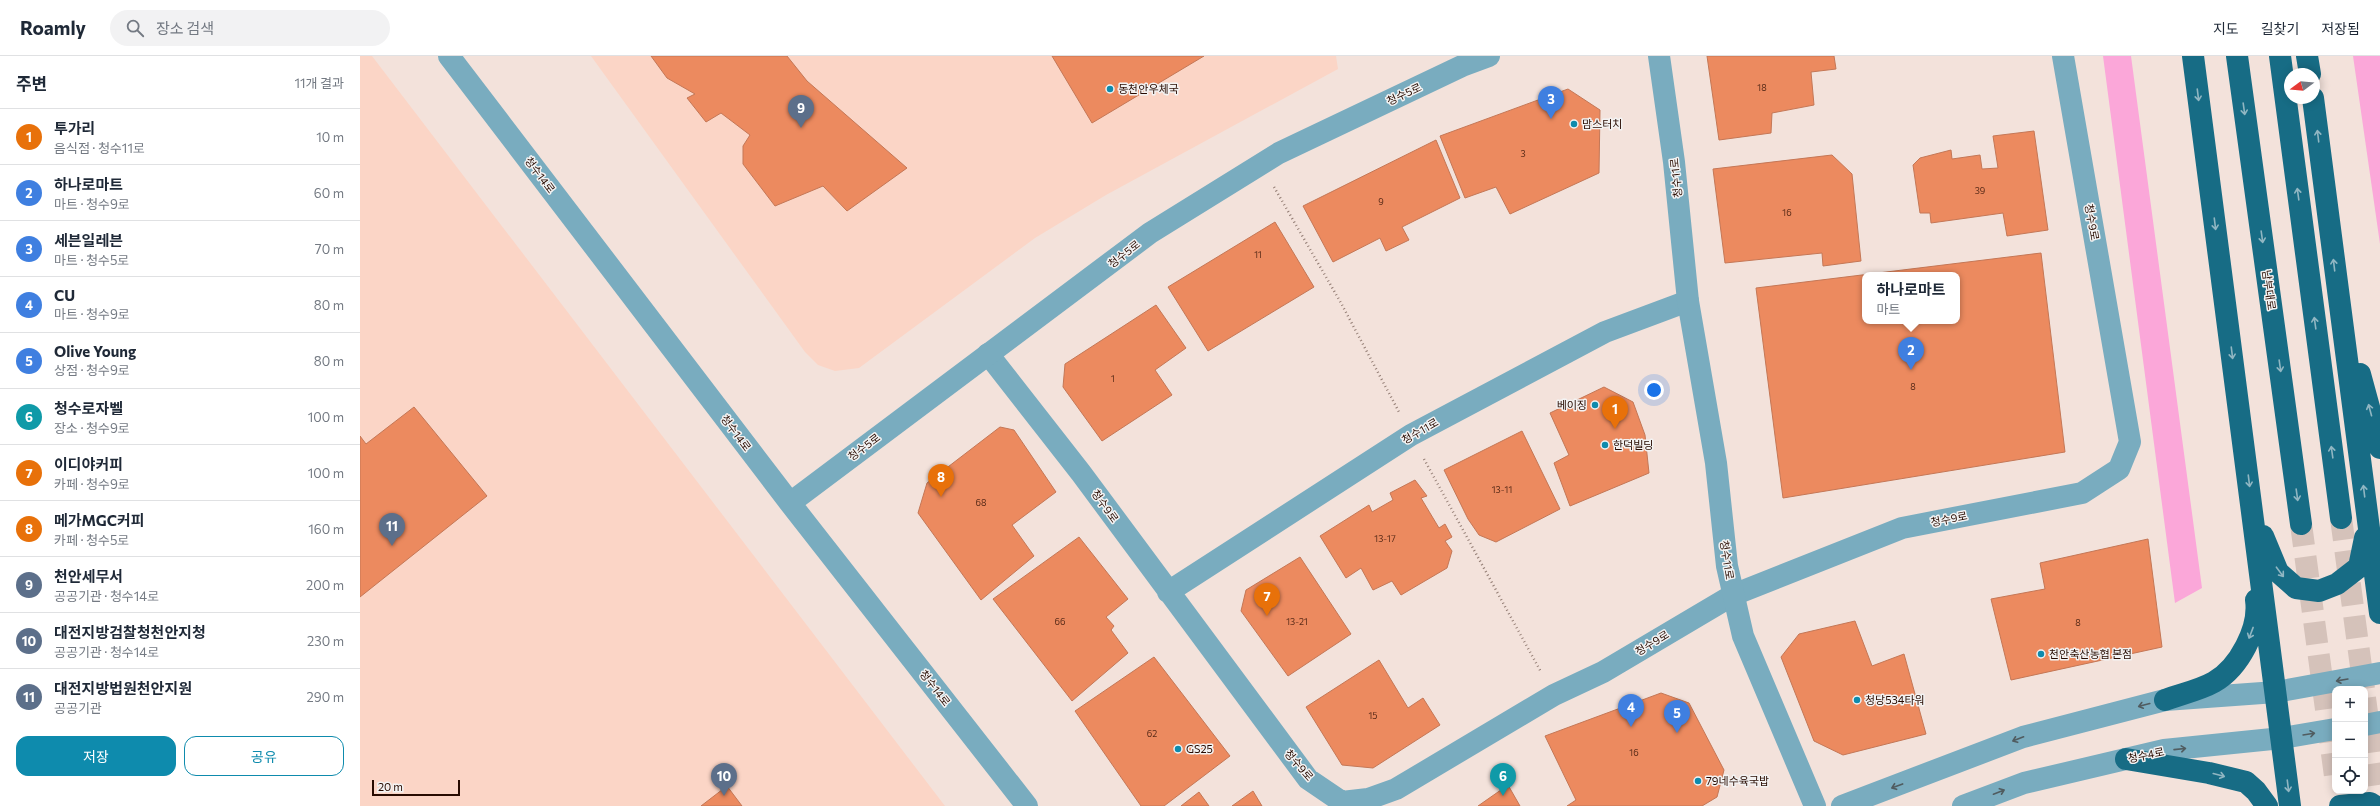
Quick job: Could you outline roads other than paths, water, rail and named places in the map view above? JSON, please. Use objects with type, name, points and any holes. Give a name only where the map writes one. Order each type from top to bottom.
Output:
[{"type":"highway","points":[[2193,56],[2290,806]]},
{"type":"highway","name":"남부대로","points":[[2237,56],[2301,524]]},
{"type":"highway","points":[[2280,56],[2341,518]]},
{"type":"highway","points":[[2307,56],[2309,68]]},
{"type":"highway","points":[[2314,104],[2380,613]]},
{"type":"highway","points":[[2338,291],[2380,448]]},
{"type":"highway","points":[[2252,511],[2278,572],[2296,588],[2320,591],[2337,584],[2359,567],[2368,521]]},
{"type":"highway","points":[[2165,700],[2214,682],[2228,672],[2246,644],[2255,620],[2257,604],[2251,569],[2252,511]]},
{"type":"highway","points":[[2126,759],[2209,773],[2246,782],[2256,791],[2267,806]]},
{"type":"highway","points":[[2340,806],[2370,803],[2375,806]]},
{"type":"street","name":"청수14로","points":[[449,56],[790,503],[1027,806]]},
{"type":"street","name":"청수5로","points":[[790,503],[1150,233],[1279,153],[1462,66],[1489,56]]},
{"type":"street","name":"청수11로","points":[[1660,56],[1674,157],[1688,301],[1716,463],[1723,537],[1733,595],[1743,636],[1815,806]]},
{"type":"street","name":"청수9로","points":[[988,354],[1081,473],[1308,779],[1342,802],[1368,799],[1396,790],[1554,695],[1603,672],[1733,595],[1902,528],[2082,493],[2119,469],[2130,442],[2063,56]]},
{"type":"street","name":"청수11로","points":[[1168,592],[1411,435],[1605,332],[1688,301]]},
{"type":"street","points":[[1842,806],[2023,737],[2165,700],[2276,692],[2380,673]]},
{"type":"street","points":[[2368,724],[2380,722]]},
{"type":"street","name":"청수4로","points":[[1963,806],[2024,783],[2164,750],[2282,738],[2332,730]]},
{"type":"tunnel","points":[[2341,518],[2364,686]]},
{"type":"tunnel","points":[[2301,524],[2333,758]]},
{"type":"tunnel","points":[[2368,720],[2380,806]]},
{"type":"place","name":"동천안우체국","points":[[1110,89]]},
{"type":"place","name":"세븐일레븐","points":[[1551,119]]},
{"type":"place","name":"맘스터치","points":[[1574,124]]},
{"type":"place","name":"천안세무서","points":[[801,128]]},
{"type":"place","name":"하나로마트","points":[[1911,370]]},
{"type":"place","name":"베이징","points":[[1595,405]]},
{"type":"place","name":"투가리","points":[[1615,429]]},
{"type":"place","name":"한덕빌딩","points":[[1605,445]]},
{"type":"place","name":"메가MGC커피","points":[[941,497]]},
{"type":"place","name":"대전지방법원천안지원","points":[[392,546]]},
{"type":"place","name":"이디야커피","points":[[1267,616]]},
{"type":"place","name":"천안축산농협 본점","points":[[2041,654]]},
{"type":"place","name":"청당534타워","points":[[1857,700]]},
{"type":"place","name":"CU","points":[[1631,727]]},
{"type":"place","name":"Olive Young","points":[[1677,733]]},
{"type":"place","name":"GS25","points":[[1178,749]]},
{"type":"place","name":"79네수육국밥","points":[[1698,781]]},
{"type":"place","name":"대전지방검찰청천안지청","points":[[724,796]]},
{"type":"place","name":"청수로자벨","points":[[1503,796]]}]
